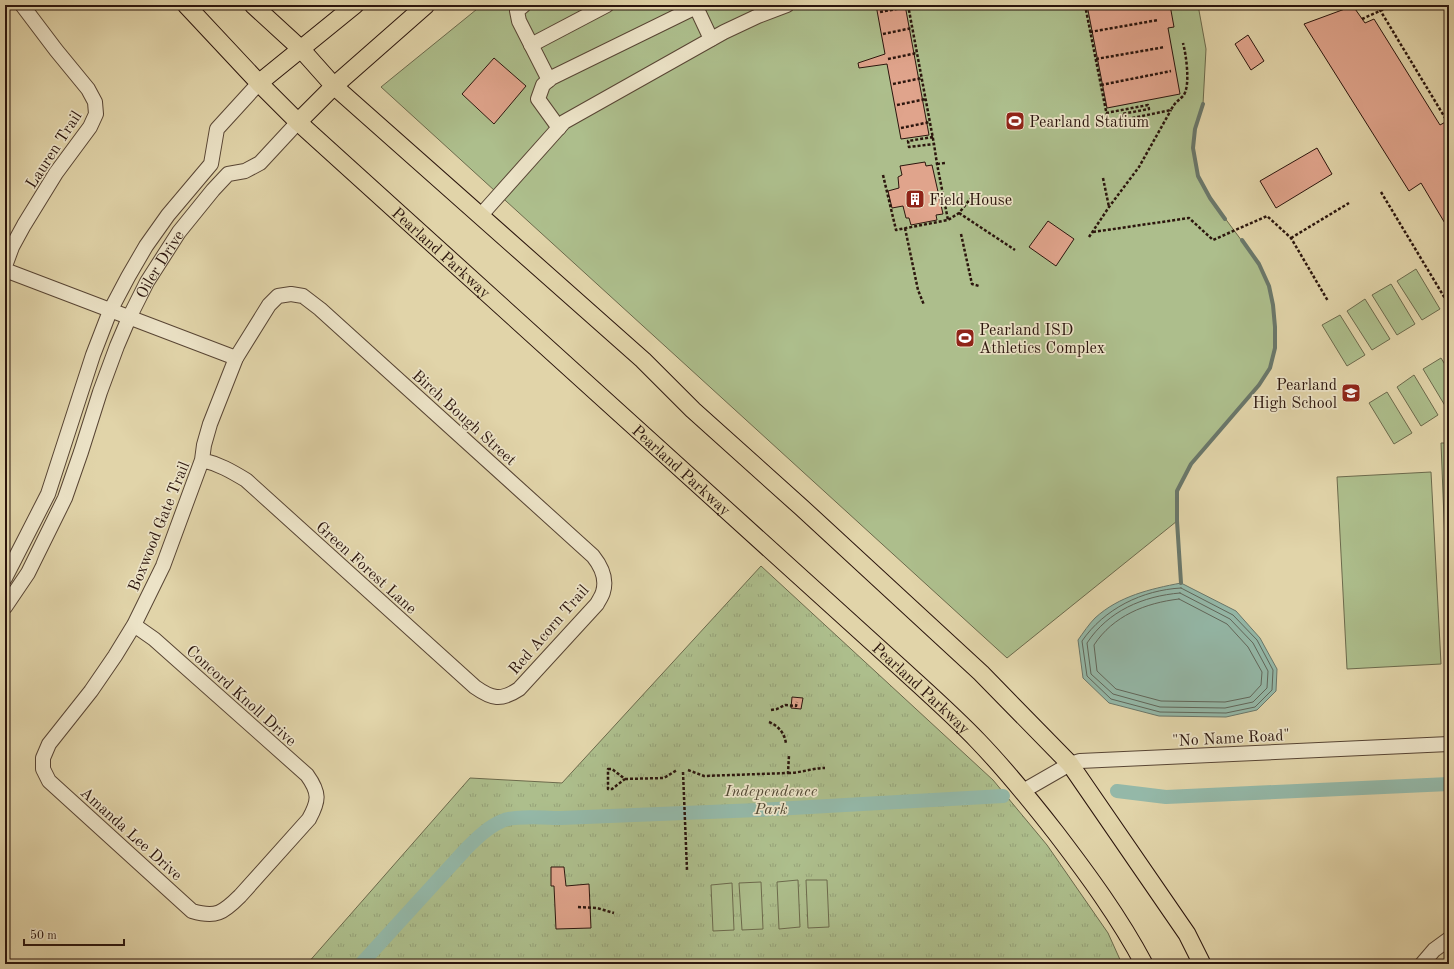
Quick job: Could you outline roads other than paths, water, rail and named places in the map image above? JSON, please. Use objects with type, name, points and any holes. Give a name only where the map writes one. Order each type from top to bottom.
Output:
[{"type":"main road","name":"Pearland Parkway","points":[[186,5],[259,83],[298,122],[903,670],[977,740],[1023,791],[1073,855],[1129,936],[1144,964]]},
{"type":"main road","points":[[253,5],[301,49],[334,86],[643,360],[693,410],[981,673],[1070,764],[1183,928],[1202,964]]},
{"type":"main road","name":"Oiler Drive","points":[[259,83],[355,5]]},
{"type":"main road","name":"Oiler Drive","points":[[298,122],[334,86],[426,5]]},
{"type":"street","name":"Lauren Trail","points":[[5,266],[12,247],[24,225],[56,173],[90,127],[96,114],[95,102],[88,89],[22,5]]},
{"type":"street","points":[[524,5],[517,11],[519,21],[549,80]]},
{"type":"street","points":[[531,46],[606,5]]},
{"type":"street","points":[[481,216],[564,122],[711,39],[758,16],[787,5]]},
{"type":"street","points":[[559,128],[538,99],[544,84],[549,80],[698,6],[711,39]]},
{"type":"street","name":"Oiler Drive","points":[[5,578],[48,494],[88,369],[110,311],[128,277],[168,215],[211,164],[217,129],[259,83]]},
{"type":"street","name":"Oiler Drive","points":[[5,607],[28,573],[64,498],[81,452],[100,392],[129,318],[147,282],[179,232],[203,201],[228,174],[245,171],[260,163],[298,122]]},
{"type":"street","points":[[5,270],[236,358]]},
{"type":"street","name":"Boxwood Gate Trail","points":[[43,769],[43,758],[49,744],[91,691],[134,625],[163,566],[202,460],[204,445],[210,424],[236,358],[269,305],[278,296],[291,294]]},
{"type":"street","name":"Birch Bough Street","points":[[291,294],[303,296],[320,309],[587,550],[601,565],[604,578]]},
{"type":"street","name":"Green Forest Lane","points":[[202,460],[230,470],[246,480],[475,687],[485,694],[497,697],[508,696]]},
{"type":"street","name":"Red Acorn Trail","points":[[508,696],[519,689],[597,604],[603,592],[604,578]]},
{"type":"street","name":"Concord Knoll Drive","points":[[134,625],[154,639],[308,775],[315,786],[317,797],[315,807],[309,819],[229,907],[217,913],[205,914]]},
{"type":"street","name":"\"No Name Road\"","points":[[1023,791],[1070,764],[1080,761],[1449,744]]},
{"type":"street","name":"Amanda Lee Drive","points":[[43,769],[50,781],[192,911],[205,914]]},
{"type":"street","points":[[1422,964],[1434,950],[1449,939]]},
{"type":"water","points":[[1181,583],[1236,611],[1260,638],[1277,669],[1276,691],[1257,710],[1226,717],[1159,716],[1109,703],[1083,678],[1078,640],[1095,618],[1114,604],[1135,594]]},
{"type":"waterway","points":[[1203,104],[1195,129],[1193,148],[1198,176],[1210,198],[1225,219]]},
{"type":"waterway","points":[[1181,583],[1177,521],[1177,491],[1191,464],[1259,385],[1270,368],[1275,348],[1273,305],[1269,286],[1259,264],[1242,240]]},
{"type":"waterway","points":[[1117,791],[1166,797],[1449,784]]},
{"type":"waterway","points":[[361,964],[470,845],[492,826],[508,819],[523,817],[561,818],[758,810],[1003,796]]},
{"type":"place","name":"Pearland Statium","points":[[1015,121]]},
{"type":"place","name":"Field House","points":[[915,199]]},
{"type":"place","name":"Pearland ISD Athletics Complex","points":[[965,338]]},
{"type":"place","name":"Pearland High School","points":[[1351,393]]},
{"type":"park label","name":"Independence Park","points":[[771,799]]}]
